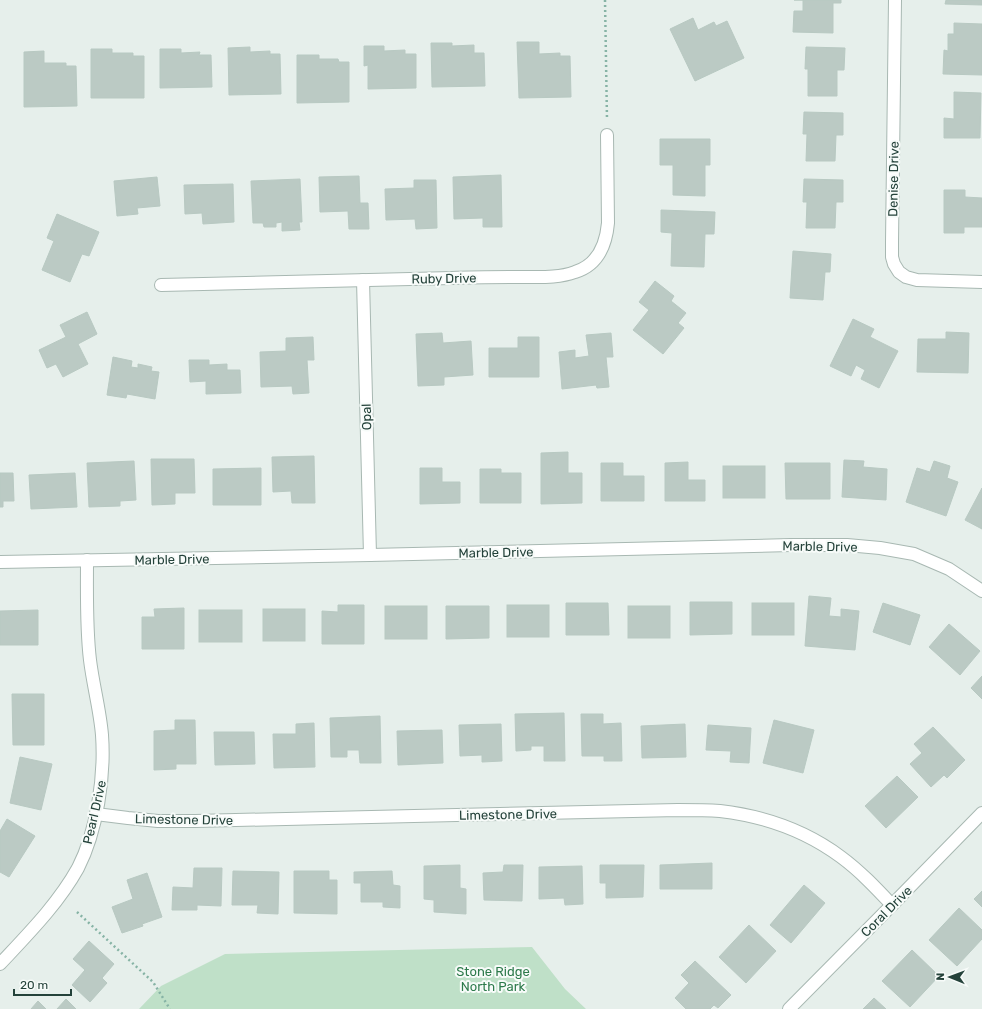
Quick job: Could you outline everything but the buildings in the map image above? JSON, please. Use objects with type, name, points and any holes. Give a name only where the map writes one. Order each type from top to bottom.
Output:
[{"type":"street","name":"Denise Drive","points":[[896,0],[892,242],[892,257],[894,264],[899,272],[906,277],[917,280],[982,282]]},
{"type":"street","name":"Ruby Drive","points":[[161,285],[559,276],[576,272],[589,266],[597,257],[603,248],[607,236],[607,135]]},
{"type":"street","name":"Opal","points":[[363,280],[370,555]]},
{"type":"street","name":"Marble Drive","points":[[0,562],[847,545],[880,548],[914,554],[949,569],[982,590]]},
{"type":"street","name":"Pearl Drive","points":[[0,964],[40,921],[69,882],[85,851],[96,814],[102,776],[102,734],[90,660],[87,560]]},
{"type":"street","name":"Limestone Drive","points":[[96,814],[158,821],[195,821],[670,810],[720,811],[766,820],[793,830],[817,842],[858,870],[892,905]]},
{"type":"street","name":"Coral Drive","points":[[789,1009],[982,813]]},
{"type":"path","points":[[605,0],[607,135]]},
{"type":"path","points":[[77,912],[153,982],[170,1009]]},
{"type":"green space","name":"Stone Ridge North Park","points":[[532,947],[565,989],[586,1009],[139,1009],[161,986],[225,954]]}]
